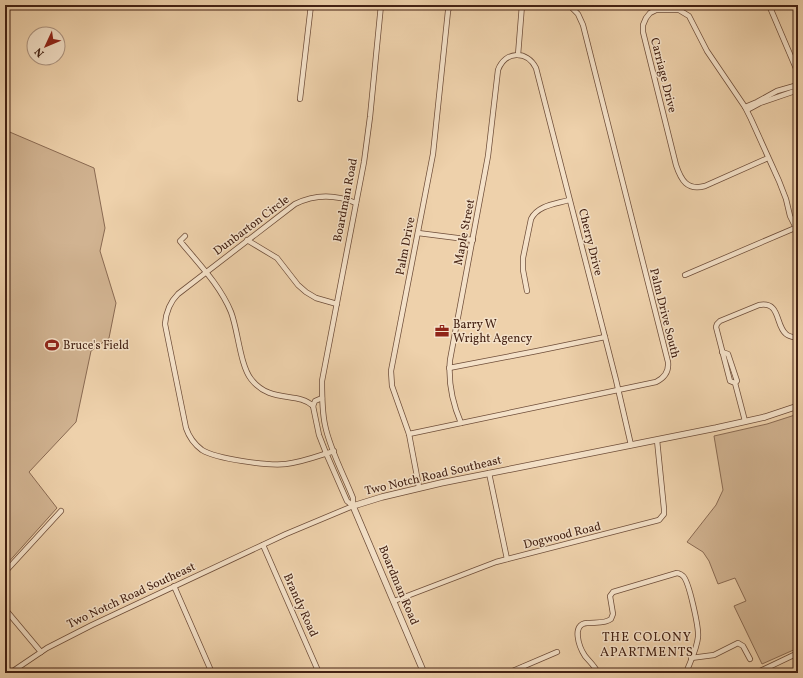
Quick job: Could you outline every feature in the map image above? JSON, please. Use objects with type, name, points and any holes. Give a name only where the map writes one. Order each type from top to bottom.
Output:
[{"type":"street","points":[[300,99],[311,5]]},
{"type":"street","name":"Boardman Road","points":[[353,506],[354,498],[325,426],[322,381],[364,162],[381,5]]},
{"type":"street","name":"Palm Drive","points":[[419,488],[409,434],[392,386],[391,371],[433,154],[447,18],[450,5]]},
{"type":"street","points":[[518,55],[522,5]]},
{"type":"street","name":"Palm Drive South","points":[[409,434],[619,391],[659,381],[666,374],[668,365],[583,25],[578,14],[568,5]]},
{"type":"street","points":[[768,5],[798,73]]},
{"type":"street","name":"Carriage Drive","points":[[768,158],[705,186],[695,187],[688,185],[683,181],[679,175],[676,164],[643,32],[643,25],[648,15],[659,9],[679,10],[689,16],[706,51],[746,109],[782,186],[790,216],[798,232]]},
{"type":"street","name":"Cherry Drive","points":[[518,55],[528,58],[533,62],[536,68],[619,391],[631,445]]},
{"type":"street","name":"Maple Street","points":[[461,423],[452,398],[449,368],[488,156],[498,70],[506,59],[518,55]]},
{"type":"street","points":[[746,109],[777,91],[798,85]]},
{"type":"street","points":[[746,109],[798,90]]},
{"type":"street","name":"Dunbarton Circle","points":[[334,451],[293,463],[279,465],[265,464],[210,454],[198,447],[189,436],[186,428],[167,341],[165,319],[170,305],[175,297],[295,204],[309,198],[333,196],[356,204]]},
{"type":"street","points":[[527,291],[523,270],[523,258],[531,219],[534,213],[539,209],[569,200]]},
{"type":"street","points":[[685,275],[795,228]]},
{"type":"street","points":[[418,233],[473,240]]},
{"type":"street","points":[[185,236],[180,240],[206,272],[222,295],[230,310],[236,327],[245,367],[251,379],[266,392],[305,401],[313,406],[322,398]]},
{"type":"street","points":[[247,240],[277,258],[294,281],[306,292],[316,298],[336,304]]},
{"type":"street","points":[[745,422],[735,383],[730,381],[716,327],[717,324],[720,321],[764,304],[774,309],[787,336],[798,338]]},
{"type":"street","points":[[449,368],[537,352],[605,337]]},
{"type":"street","name":"Boardman Road","points":[[313,406],[319,435],[326,453],[347,501],[353,506],[424,673]]},
{"type":"street","name":"Two Notch Road Southeast","points":[[10,673],[41,652],[78,632],[263,545],[353,506],[419,488],[489,473],[745,422],[798,406]]},
{"type":"street","name":"Dogwood Road","points":[[394,601],[507,560],[659,520],[663,517],[664,509],[657,440]]},
{"type":"street","points":[[489,473],[507,560]]},
{"type":"street","points":[[5,572],[61,511]]},
{"type":"street","name":"Brandy Road","points":[[263,545],[319,673]]},
{"type":"street","points":[[598,673],[581,648],[577,630],[579,627],[585,623],[606,622],[611,619],[613,614],[610,596],[613,592],[677,573],[681,574],[685,579],[695,615],[698,638],[686,673]]},
{"type":"street","points":[[174,586],[212,673]]},
{"type":"street","points":[[5,608],[41,652]]},
{"type":"street","points":[[691,658],[710,656],[738,643],[743,646],[750,659]]},
{"type":"street","points":[[508,673],[557,652]]},
{"type":"street","points":[[756,673],[798,653]]},
{"type":"street","points":[[523,667],[525,673]]},
{"type":"shaded area","name":"Bruce's Field","points":[[5,130],[94,168],[105,228],[100,251],[116,303],[109,338],[91,351],[76,422],[29,472],[57,508],[5,566]]},
{"type":"shaded area","points":[[798,414],[798,648],[762,664],[734,606],[746,601],[735,578],[718,584],[709,561],[703,552],[687,542],[716,505],[723,490],[714,436],[767,424]]},
{"type":"place","name":"Barry W Wright Agency","points":[[442,331]]},
{"type":"place","name":"Bruce's Field","points":[[52,345]]},
{"type":"district","name":"THE COLONY APARTMENTS","points":[[647,644]]}]
